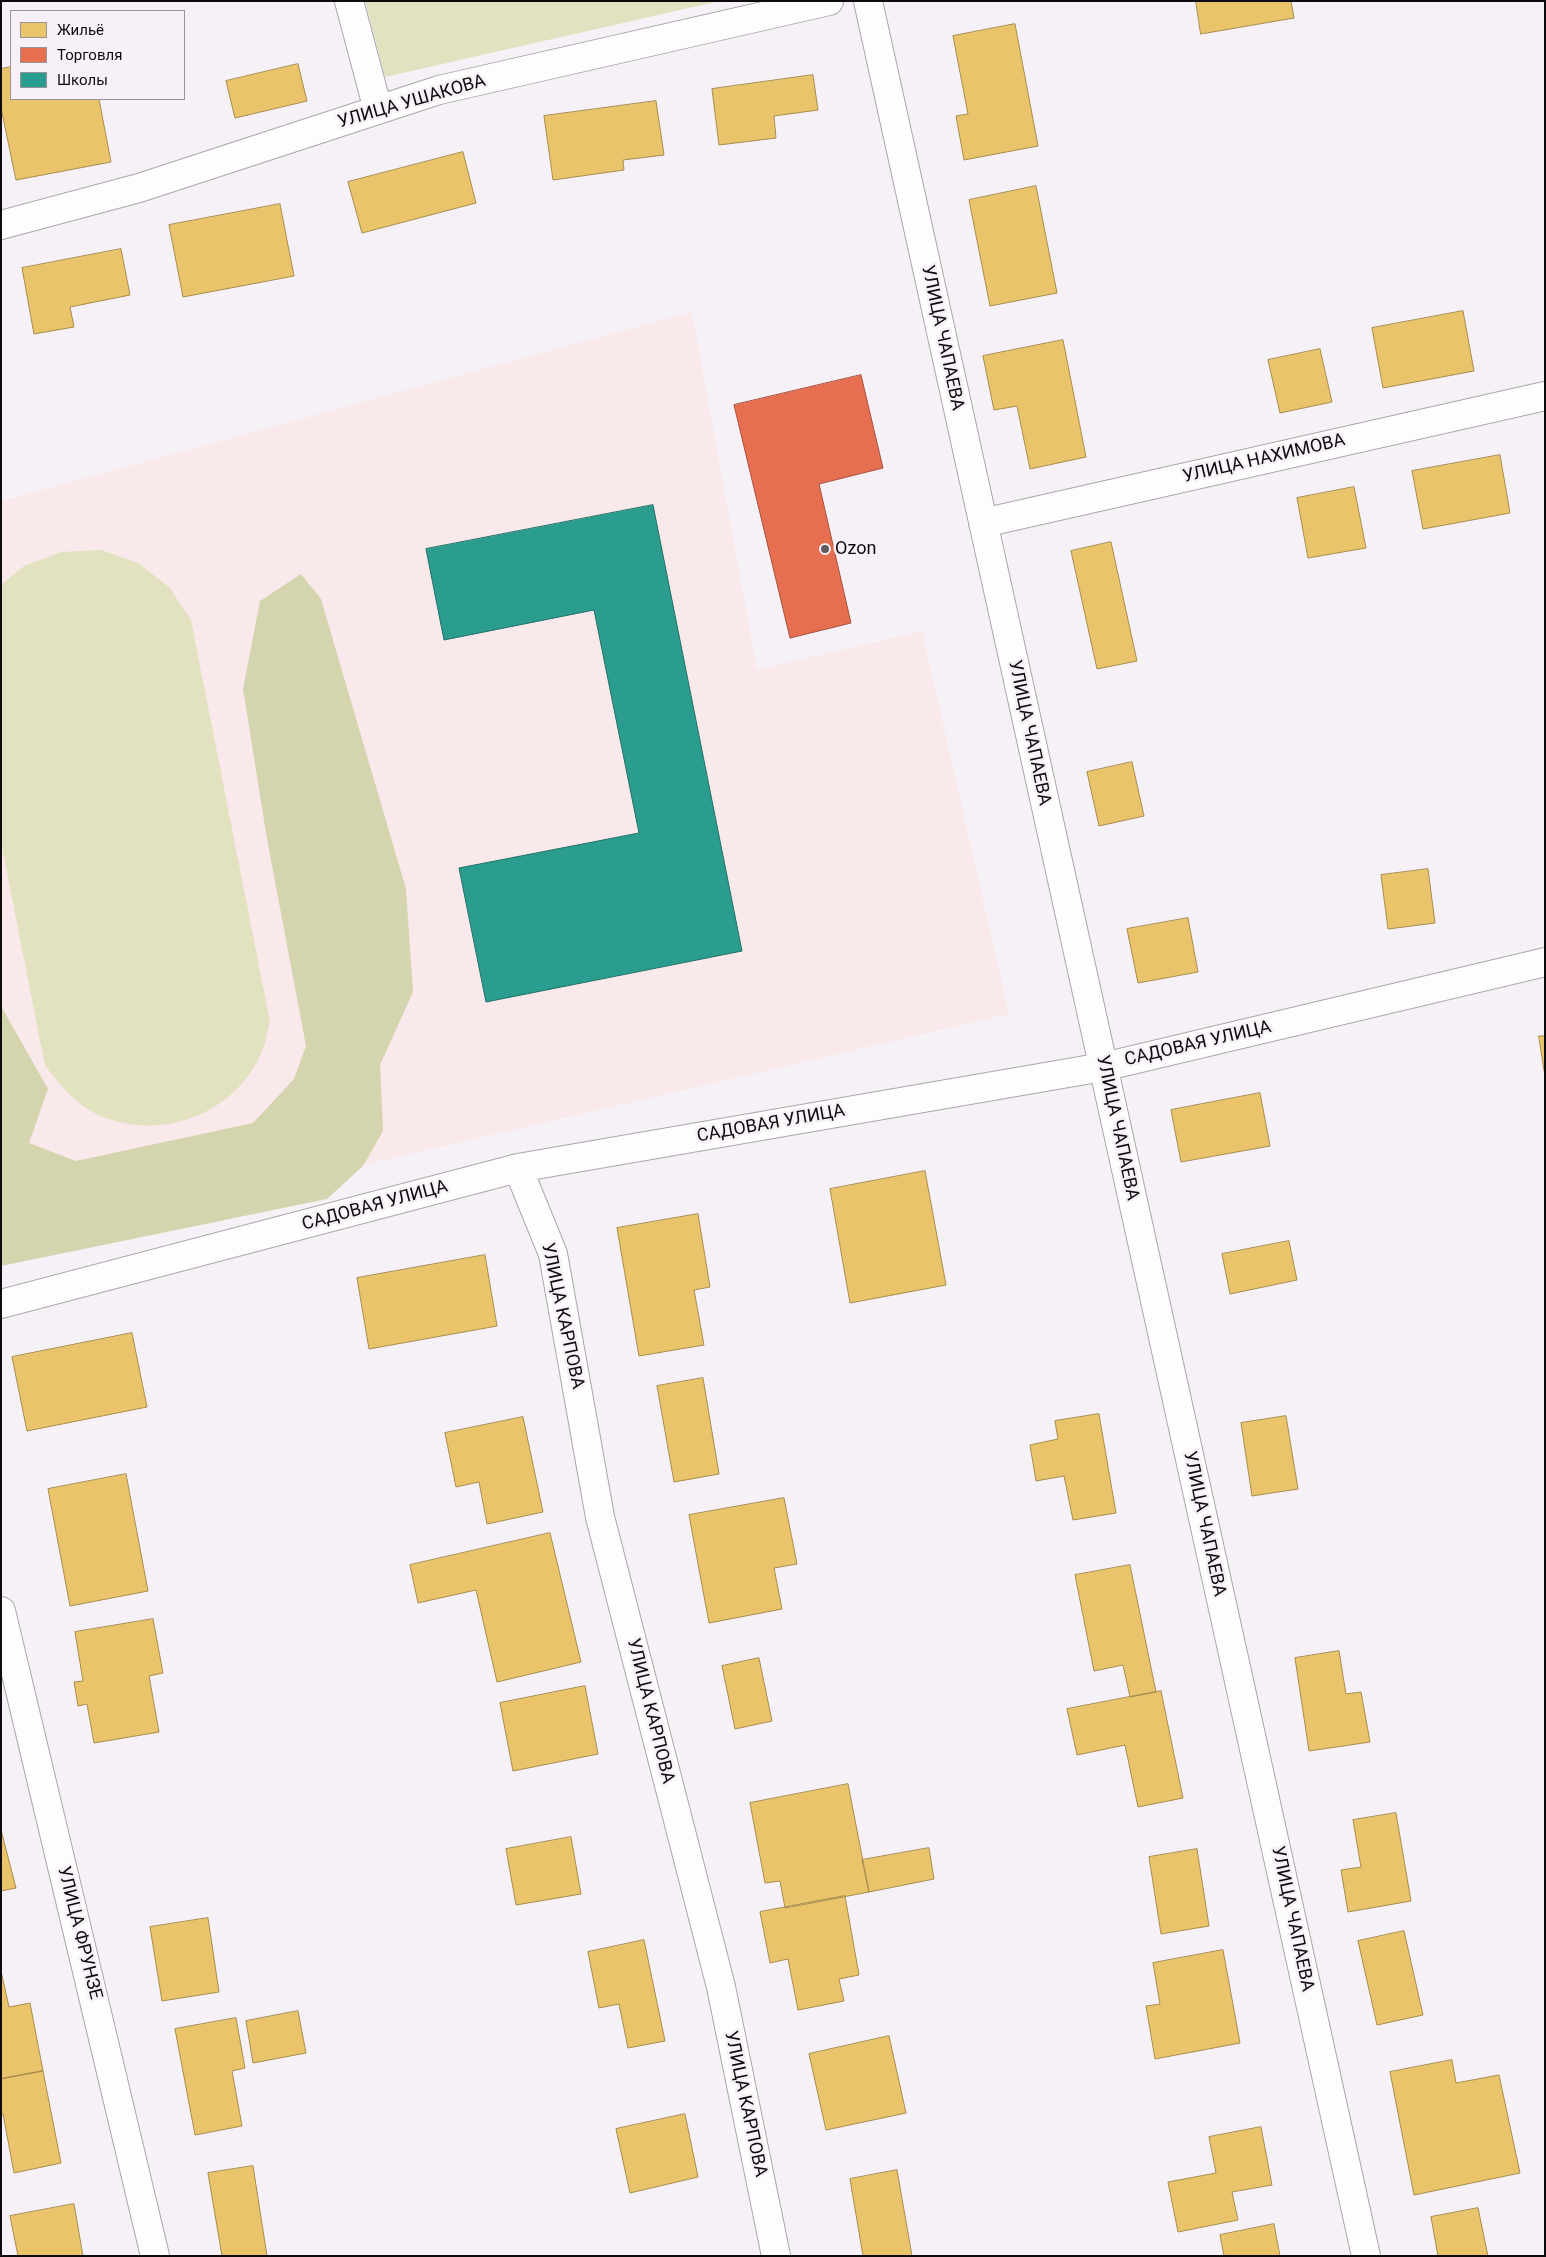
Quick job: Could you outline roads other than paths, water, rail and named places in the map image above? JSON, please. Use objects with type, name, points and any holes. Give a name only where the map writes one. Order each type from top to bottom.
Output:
[{"type":"street","points":[[348,1],[378,110]]},
{"type":"street","name":"УЛИЦА УШАКОВА","points":[[1,224],[139,188],[439,90],[830,1]]},
{"type":"street","name":"УЛИЦА ЧАПАЕВА","points":[[868,1],[1366,2256]]},
{"type":"street","name":"УЛИЦА НАХИМОВА","points":[[983,523],[1545,396]]},
{"type":"street","name":"САДОВАЯ УЛИЦА","points":[[1,1304],[518,1168],[1103,1067],[1545,962]]},
{"type":"street","name":"УЛИЦА КАРПОВА","points":[[518,1168],[553,1254],[600,1517],[721,1987],[776,2256]]},
{"type":"street","name":"УЛИЦА ФРУНЗЕ","points":[[1,1611],[155,2256]]},
{"type":"place","name":"Ozon","points":[[825,549]]}]
